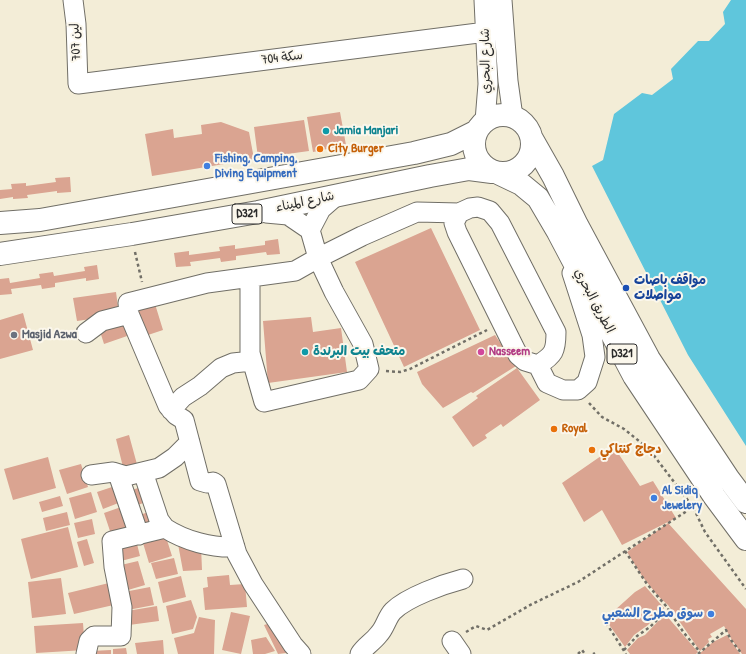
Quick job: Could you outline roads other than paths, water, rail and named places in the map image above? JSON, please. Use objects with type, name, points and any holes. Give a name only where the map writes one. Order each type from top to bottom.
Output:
[{"type":"main road","name":"D321","points":[[0,223],[40,220],[414,153],[452,144],[491,118],[506,115],[522,122],[528,129],[532,139],[530,156],[525,164],[514,171],[496,173],[483,167],[477,159],[474,150],[474,140],[481,126]]},
{"type":"main road","name":"الطريق البحري","points":[[532,139],[649,359],[728,478],[746,502]]},
{"type":"main road","name":"شارع الميناء","points":[[0,254],[132,234],[258,212],[469,169],[496,173]]},
{"type":"main road","name":"الطريق البحري","points":[[496,173],[521,184],[538,198],[558,232],[634,376],[714,496],[746,539]]},
{"type":"street","name":"لين 707","points":[[73,0],[76,24],[78,84]]},
{"type":"street","name":"شارع البحري","points":[[481,126],[488,84],[484,0]]},
{"type":"street","name":"شارع البحري","points":[[502,0],[508,80],[513,117]]},
{"type":"street","name":"سكة 704","points":[[78,84],[486,32]]},
{"type":"street","points":[[310,230],[321,209],[337,195]]},
{"type":"street","points":[[300,654],[253,584],[237,554],[218,489],[213,482],[200,482],[184,420],[176,415],[168,406],[129,314],[128,303],[206,283],[295,271],[362,236],[417,212],[459,213],[470,208],[478,207],[490,211],[500,223],[556,332],[556,346],[548,358],[538,365]]},
{"type":"street","points":[[250,277],[250,353],[264,402],[359,380],[369,369],[363,344],[334,292],[318,258],[310,230],[288,215],[258,212]]},
{"type":"street","points":[[459,213],[454,223],[457,232],[518,355],[525,361],[538,365],[547,383],[562,390],[578,390],[587,382],[595,357],[592,334],[558,232]]},
{"type":"street","points":[[86,332],[102,321],[129,314]]},
{"type":"street","points":[[171,410],[183,397],[200,386],[221,368],[233,363],[252,360]]},
{"type":"street","points":[[91,474],[113,472],[126,476],[159,468],[175,457],[190,442]]},
{"type":"street","points":[[143,472],[159,520],[165,528],[178,536],[209,545],[235,547]]},
{"type":"street","points":[[118,474],[139,535]]},
{"type":"street","points":[[86,654],[89,641],[94,636],[121,636],[122,607],[114,567],[112,541],[165,528]]},
{"type":"street","points":[[360,654],[365,647],[380,634],[393,611],[405,602],[452,582],[463,579]]},
{"type":"water","points":[[731,0],[746,0],[746,446],[688,355],[592,166],[603,160],[614,114],[642,93],[652,95],[673,79],[671,69],[698,41],[709,41],[725,24],[723,12]]},
{"type":"place","name":"Jamia Manjari","points":[[326,131]]},
{"type":"place","name":"City Burger","points":[[320,149]]},
{"type":"place","name":"Fishing, Camping, Diving Equipment","points":[[207,166]]},
{"type":"place","name":"مواقف باصات مواصلات","points":[[626,288]]},
{"type":"place","name":"Masjid Azwa","points":[[14,335]]},
{"type":"place","name":"متحف بيت البرندة","points":[[305,352]]},
{"type":"place","name":"Nasseem","points":[[481,352]]},
{"type":"place","name":"Royal","points":[[554,429]]},
{"type":"place","name":"دجاج كنتاكي","points":[[592,450]]},
{"type":"place","name":"Al Sidiq Jewelery","points":[[654,498]]},
{"type":"place","name":"سوق مطرح الشعبي","points":[[711,614]]}]
